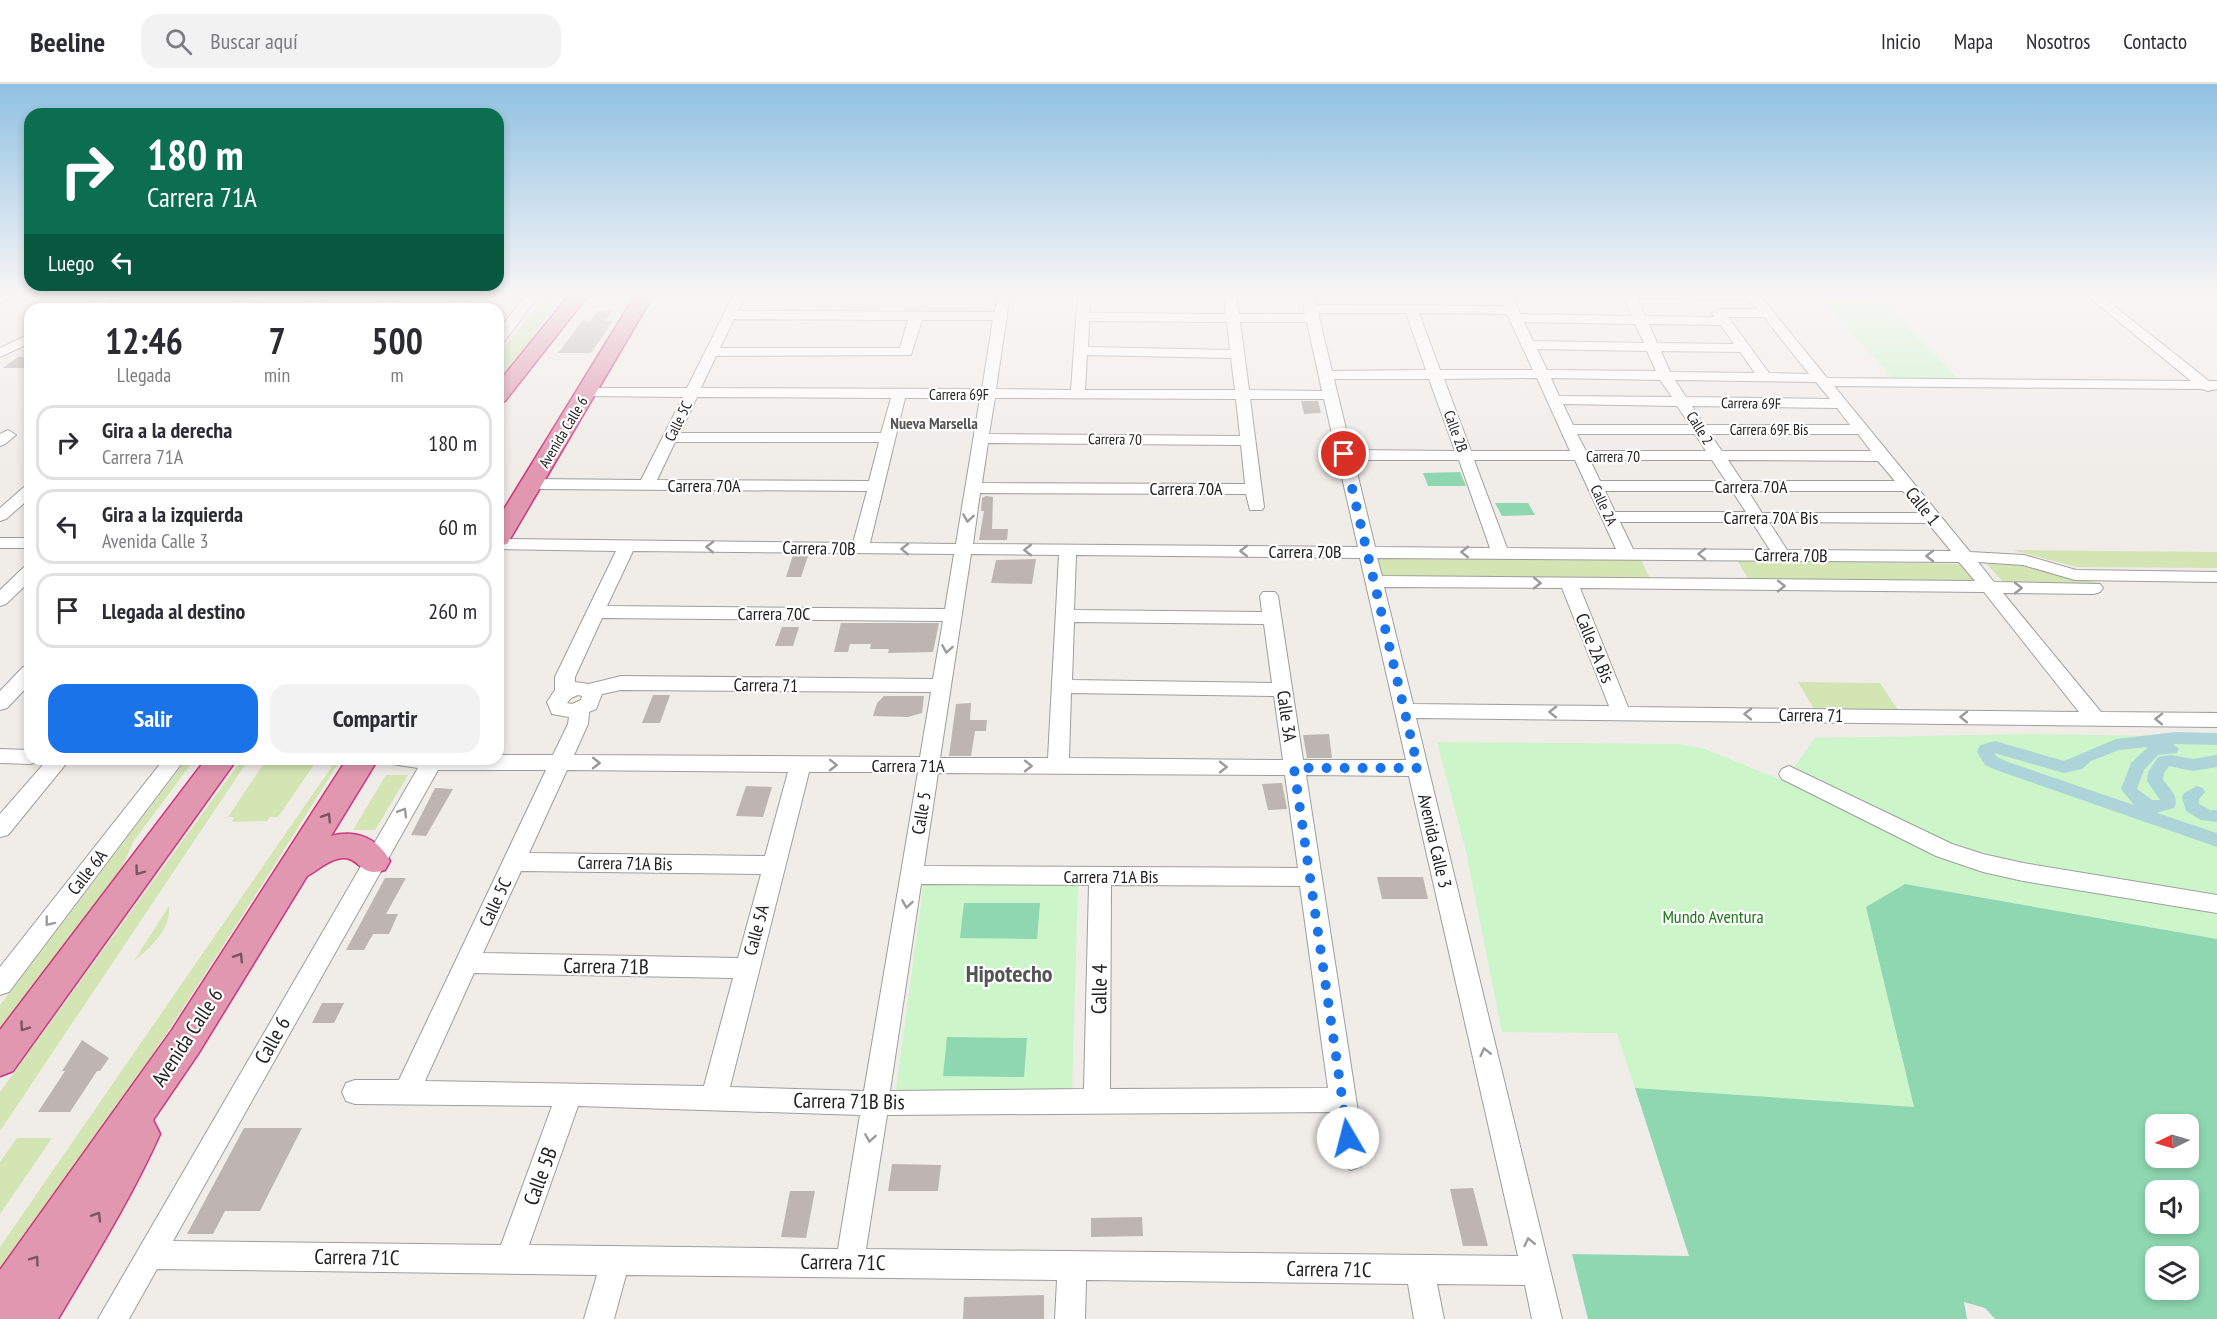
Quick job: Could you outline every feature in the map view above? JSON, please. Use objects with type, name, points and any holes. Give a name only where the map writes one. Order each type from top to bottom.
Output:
[{"type":"highway","points":[[504,389],[534,352]]},
{"type":"highway","name":"Avenida Calle 6","points":[[504,529],[611,352]]},
{"type":"highway","points":[[174,824],[198,765]]},
{"type":"highway","points":[[0,1059],[218,765]]},
{"type":"highway","name":"Avenida Calle 6","points":[[0,1307],[185,1042],[359,765]]},
{"type":"highway","points":[[296,867],[315,854],[336,846],[361,848],[368,852],[374,861]]},
{"type":"highway","points":[[33,1319],[109,1195],[185,1042]]},
{"type":"street","points":[[712,352],[906,352]]},
{"type":"street","name":"Calle 5C","points":[[647,484],[712,352]]},
{"type":"street","name":"Calle 5","points":[[850,1262],[995,352]]},
{"type":"street","points":[[1078,394],[1081,352]]},
{"type":"street","points":[[1114,352],[1238,354],[1256,507]]},
{"type":"street","name":"Avenida Calle 3","points":[[1321,352],[1547,1319]]},
{"type":"street","name":"Calle 2B","points":[[1427,352],[1500,552]]},
{"type":"street","name":"Calle 2A","points":[[1531,352],[1627,554]]},
{"type":"street","name":"Calle 2","points":[[1654,352],[1665,376],[1782,555]]},
{"type":"street","points":[[1747,352],[1765,377]]},
{"type":"street","name":"Calle 1","points":[[1798,352],[2095,718]]},
{"type":"street","points":[[2167,352],[2211,385],[2217,394]]},
{"type":"street","points":[[1326,375],[1542,374],[2211,385]]},
{"type":"street","name":"Carrera 69F","points":[[587,392],[1330,395]]},
{"type":"street","points":[[860,549],[899,393]]},
{"type":"street","name":"Carrera 69F","points":[[1554,400],[1840,404]]},
{"type":"street","name":"Carrera 69F Bis","points":[[1568,429],[1861,430]]},
{"type":"street","points":[[670,437],[888,438]]},
{"type":"street","name":"Carrera 70","points":[[981,438],[1248,441]]},
{"type":"street","name":"Carrera 70","points":[[1344,454],[1882,456]]},
{"type":"street","name":"Carrera 70A","points":[[532,484],[876,486]]},
{"type":"street","name":"Carrera 70A","points":[[1595,486],[1907,486]]},
{"type":"street","name":"Carrera 70A","points":[[973,488],[1254,489]]},
{"type":"street","points":[[0,516],[24,495]]},
{"type":"street","name":"Carrera 70A Bis","points":[[1610,517],[1932,518]]},
{"type":"street","points":[[0,543],[24,543]]},
{"type":"street","name":"Carrera 70B","points":[[504,544],[963,550],[2009,557],[2061,572],[2088,576],[2217,577]]},
{"type":"street","points":[[585,700],[563,711],[557,706],[558,699],[566,692],[565,677],[627,546]]},
{"type":"street","points":[[1058,766],[1068,550]]},
{"type":"street","points":[[0,600],[24,577]]},
{"type":"street","name":"Carrera 70B","points":[[1373,581],[2217,589]]},
{"type":"street","name":"Calle 2A Bis","points":[[1569,584],[1621,713]]},
{"type":"street","name":"Calle 3A","points":[[1065,616],[1271,607],[1350,1157]]},
{"type":"street","name":"Carrera 70C","points":[[596,612],[953,615]]},
{"type":"street","points":[[0,682],[24,679]]},
{"type":"street","points":[[0,703],[24,682]]},
{"type":"street","name":"Carrera 71","points":[[585,700],[621,683],[942,686]]},
{"type":"street","points":[[1062,686],[1283,690]]},
{"type":"street","name":"Calle 5C","points":[[407,1092],[578,724],[585,700]]},
{"type":"street","name":"Carrera 71","points":[[1404,711],[2217,720]]},
{"type":"street","points":[[0,756],[24,757]]},
{"type":"street","name":"Carrera 71A","points":[[504,763],[1418,768]]},
{"type":"street","points":[[0,829],[55,765]]},
{"type":"street","name":"Calle 6A","points":[[0,986],[9,963],[170,765]]},
{"type":"street","name":"Calle 6","points":[[113,1319],[430,765]]},
{"type":"street","name":"Calle 5A","points":[[714,1097],[800,765]]},
{"type":"street","points":[[1789,774],[1944,850],[1983,863],[2023,872],[2217,904]]},
{"type":"street","name":"Carrera 71A Bis","points":[[514,861],[773,865]]},
{"type":"street","name":"Carrera 71A Bis","points":[[911,875],[1310,877]]},
{"type":"street","name":"Calle 4","points":[[1097,1101],[1100,876]]},
{"type":"street","name":"Carrera 71B","points":[[467,963],[746,968]]},
{"type":"street","name":"Carrera 71B Bis","points":[[355,1092],[569,1094],[875,1102],[1342,1100]]},
{"type":"street","name":"Calle 5B","points":[[510,1258],[569,1094]]},
{"type":"street","name":"Carrera 71C","points":[[150,1255],[1536,1271]]},
{"type":"street","points":[[598,1319],[616,1259]]},
{"type":"street","points":[[1070,1319],[1072,1265]]},
{"type":"street","points":[[1420,1270],[1429,1319]]},
{"type":"green space","points":[[504,352],[521,352],[504,373]]},
{"type":"green space","points":[[1869,352],[1932,352],[1959,380],[1893,379]]},
{"type":"green space","points":[[1460,472],[1466,486],[1428,486],[1423,473]]},
{"type":"green space","points":[[1495,503],[1528,503],[1535,515],[1502,516]]},
{"type":"green space","points":[[2013,550],[2217,552],[2217,568],[2076,567]]},
{"type":"green space","points":[[1376,556],[1640,558],[1650,578],[1381,576]]},
{"type":"green space","points":[[1737,560],[1964,564],[1980,581],[1749,580]]},
{"type":"green space","points":[[1987,564],[2030,565],[2101,584],[2004,583]]},
{"type":"green space","points":[[1798,682],[1880,683],[1898,710],[1814,709]]},
{"type":"green space","name":"Mundo Aventura","points":[[2029,734],[2217,737],[2217,939],[1905,884],[1866,907],[1914,1108],[1635,1088],[1617,1033],[1502,1032],[1466,851],[1437,742],[1678,744],[1702,748],[1784,781],[1815,738]]},
{"type":"green space","points":[[182,765],[190,765],[133,842],[122,868],[0,1028],[0,1005]]},
{"type":"green space","points":[[238,765],[245,765],[0,1131],[0,1092]]},
{"type":"green space","points":[[263,765],[314,765],[278,817],[270,817],[267,821],[232,822],[234,817],[228,817]]},
{"type":"green space","points":[[333,765],[337,765],[174,1022],[45,1215],[0,1278],[0,1247]]},
{"type":"green space","points":[[386,775],[408,775],[375,830],[353,830]]},
{"type":"green space","points":[[924,881],[1078,883],[1072,1092],[896,1090]]},
{"type":"green space","points":[[1905,884],[2217,939],[2217,1319],[1995,1319],[1985,1308],[1964,1302],[1967,1319],[1588,1319],[1572,1254],[1689,1256],[1635,1088],[1914,1107],[1866,907]]},
{"type":"green space","points":[[964,903],[1040,903],[1037,939],[960,938]]},
{"type":"green space","points":[[169,906],[167,922],[159,937],[134,961]]},
{"type":"green space","points":[[947,1037],[1027,1038],[1024,1077],[943,1076]]},
{"type":"green space","points":[[17,1138],[52,1138],[0,1214],[0,1162]]},
{"type":"building","points":[[559,352],[592,352],[591,353]]},
{"type":"building","points":[[18,357],[24,357],[24,368],[3,368]]},
{"type":"building","points":[[1301,401],[1318,401],[1321,413],[1304,414]]},
{"type":"building","points":[[993,497],[992,529],[1008,529],[1007,540],[979,540],[984,511],[981,511],[982,498]]},
{"type":"building","points":[[793,555],[808,556],[801,577],[786,577]]},
{"type":"building","points":[[1036,559],[1032,584],[991,583],[996,560]]},
{"type":"building","points":[[841,623],[939,623],[933,652],[888,653],[889,649],[870,649],[871,644],[850,644],[848,652],[834,652]]},
{"type":"building","points":[[782,627],[799,627],[793,646],[775,646]]},
{"type":"building","points":[[653,695],[670,695],[660,723],[642,723]]},
{"type":"building","points":[[884,696],[924,696],[922,713],[908,717],[873,716],[877,703]]},
{"type":"building","points":[[971,703],[970,720],[987,720],[986,731],[975,731],[971,756],[949,756],[956,704]]},
{"type":"building","points":[[1329,734],[1332,758],[1307,758],[1303,735]]},
{"type":"building","points":[[1282,783],[1287,809],[1268,810],[1262,784]]},
{"type":"building","points":[[746,786],[772,787],[763,817],[736,816]]},
{"type":"building","points":[[435,788],[453,789],[426,836],[411,835]]},
{"type":"building","points":[[1377,877],[1423,877],[1428,899],[1382,899]]},
{"type":"building","points":[[385,878],[406,878],[386,914],[398,914],[389,934],[373,934],[364,950],[346,950]]},
{"type":"building","points":[[322,1003],[344,1003],[334,1023],[312,1023]]},
{"type":"building","points":[[82,1040],[109,1058],[100,1071],[97,1071],[70,1112],[38,1112],[65,1071],[62,1071]]},
{"type":"building","points":[[244,1128],[302,1128],[260,1211],[225,1211],[213,1234],[187,1234]]},
{"type":"building","points":[[892,1164],[941,1165],[938,1191],[888,1191]]},
{"type":"building","points":[[1473,1188],[1488,1246],[1463,1246],[1450,1189]]},
{"type":"building","points":[[790,1191],[815,1191],[806,1238],[781,1237]]},
{"type":"building","points":[[1142,1217],[1143,1236],[1091,1237],[1091,1218]]},
{"type":"building","points":[[1044,1295],[1044,1319],[963,1319],[964,1297]]},
{"type":"waterway","points":[[2217,739],[2175,738],[2116,745],[2101,753],[2086,757],[2076,765],[2064,767],[1995,747],[1986,749],[1985,752],[1991,761],[2002,766],[2217,840]]},
{"type":"waterway","points":[[2171,749],[2154,750],[2137,767],[2129,789],[2141,802],[2157,807],[2168,804],[2168,797],[2155,781],[2156,772],[2164,761],[2193,765],[2217,761]]},
{"type":"waterway","points":[[2197,792],[2190,797],[2192,807],[2207,816],[2217,816]]},
{"type":"district","name":"Nueva Marsella","points":[[934,423]]},
{"type":"district","name":"Hipotecho","points":[[1009,973]]},
{"type":"route","points":[[1344,454],[1418,768],[1294,768],[1348,1138]]}]
